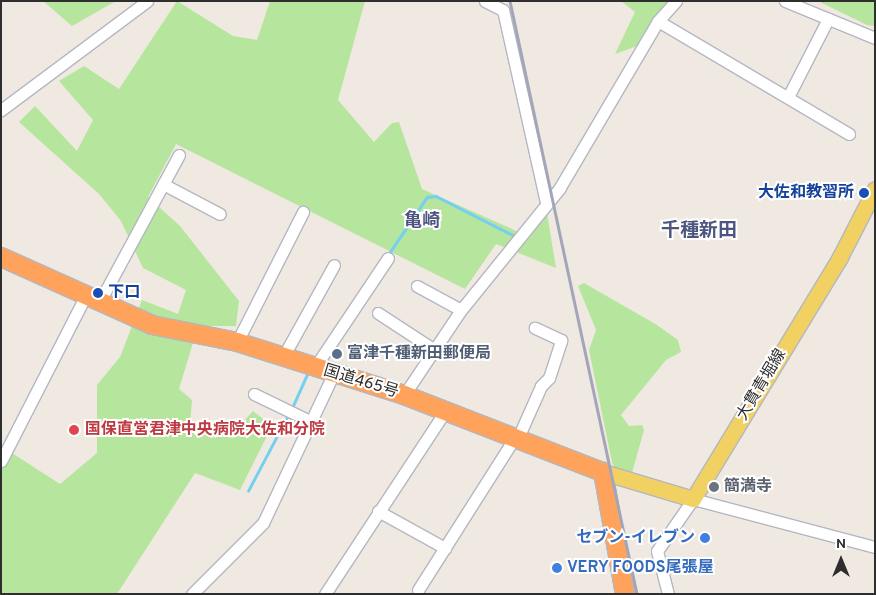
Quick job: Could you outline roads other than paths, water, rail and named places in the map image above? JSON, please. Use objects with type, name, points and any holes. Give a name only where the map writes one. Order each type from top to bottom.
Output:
[{"type":"highway","name":"国道465号","points":[[1,256],[93,298],[176,332],[237,342],[404,395],[515,440],[603,472]]},
{"type":"highway","points":[[603,472],[624,593]]},
{"type":"main road","name":"大貫青堀線","points":[[693,499],[840,257],[875,189]]},
{"type":"main road","points":[[603,472],[693,499]]},
{"type":"street","points":[[1,110],[147,1]]},
{"type":"street","points":[[485,1],[503,10],[546,203]]},
{"type":"street","points":[[404,395],[433,349],[461,310],[546,203],[578,159],[658,22],[676,1]]},
{"type":"street","points":[[785,1],[875,38]]},
{"type":"street","points":[[788,97],[828,19]]},
{"type":"street","points":[[658,22],[849,134]]},
{"type":"street","points":[[1,461],[93,298],[179,155]]},
{"type":"street","points":[[163,184],[220,214]]},
{"type":"street","points":[[237,342],[303,212]]},
{"type":"street","points":[[314,367],[388,258]]},
{"type":"street","points":[[283,357],[334,265]]},
{"type":"street","points":[[417,286],[461,310]]},
{"type":"street","points":[[378,313],[433,349]]},
{"type":"street","points":[[418,590],[515,440],[541,386],[549,378],[561,340],[535,328]]},
{"type":"street","points":[[192,594],[256,534],[312,422],[334,373]]},
{"type":"street","points":[[254,394],[312,422]]},
{"type":"street","points":[[325,594],[445,411]]},
{"type":"street","points":[[668,594],[656,551],[693,499],[875,547]]},
{"type":"street","points":[[378,511],[445,548]]},
{"type":"waterway","points":[[388,255],[427,197],[436,196],[513,235]]},
{"type":"waterway","points":[[292,408],[308,372]]},
{"type":"waterway","points":[[248,491],[288,415]]},
{"type":"railway","points":[[510,1],[637,594]]},
{"type":"place","name":"大佐和教習所","points":[[864,193]]},
{"type":"place","name":"下口","points":[[98,293]]},
{"type":"place","name":"富津千種新田郵便局","points":[[337,354]]},
{"type":"place","name":"国保直営君津中央病院大佐和分院","points":[[74,430]]},
{"type":"place","name":"簡満寺","points":[[714,487]]},
{"type":"place","name":"セブン-イレブン","points":[[705,538]]},
{"type":"place","name":"VERY FOODS尾張屋","points":[[557,568]]},
{"type":"district","name":"亀崎","points":[[422,222]]},
{"type":"district","name":"千種新田","points":[[699,232]]}]
